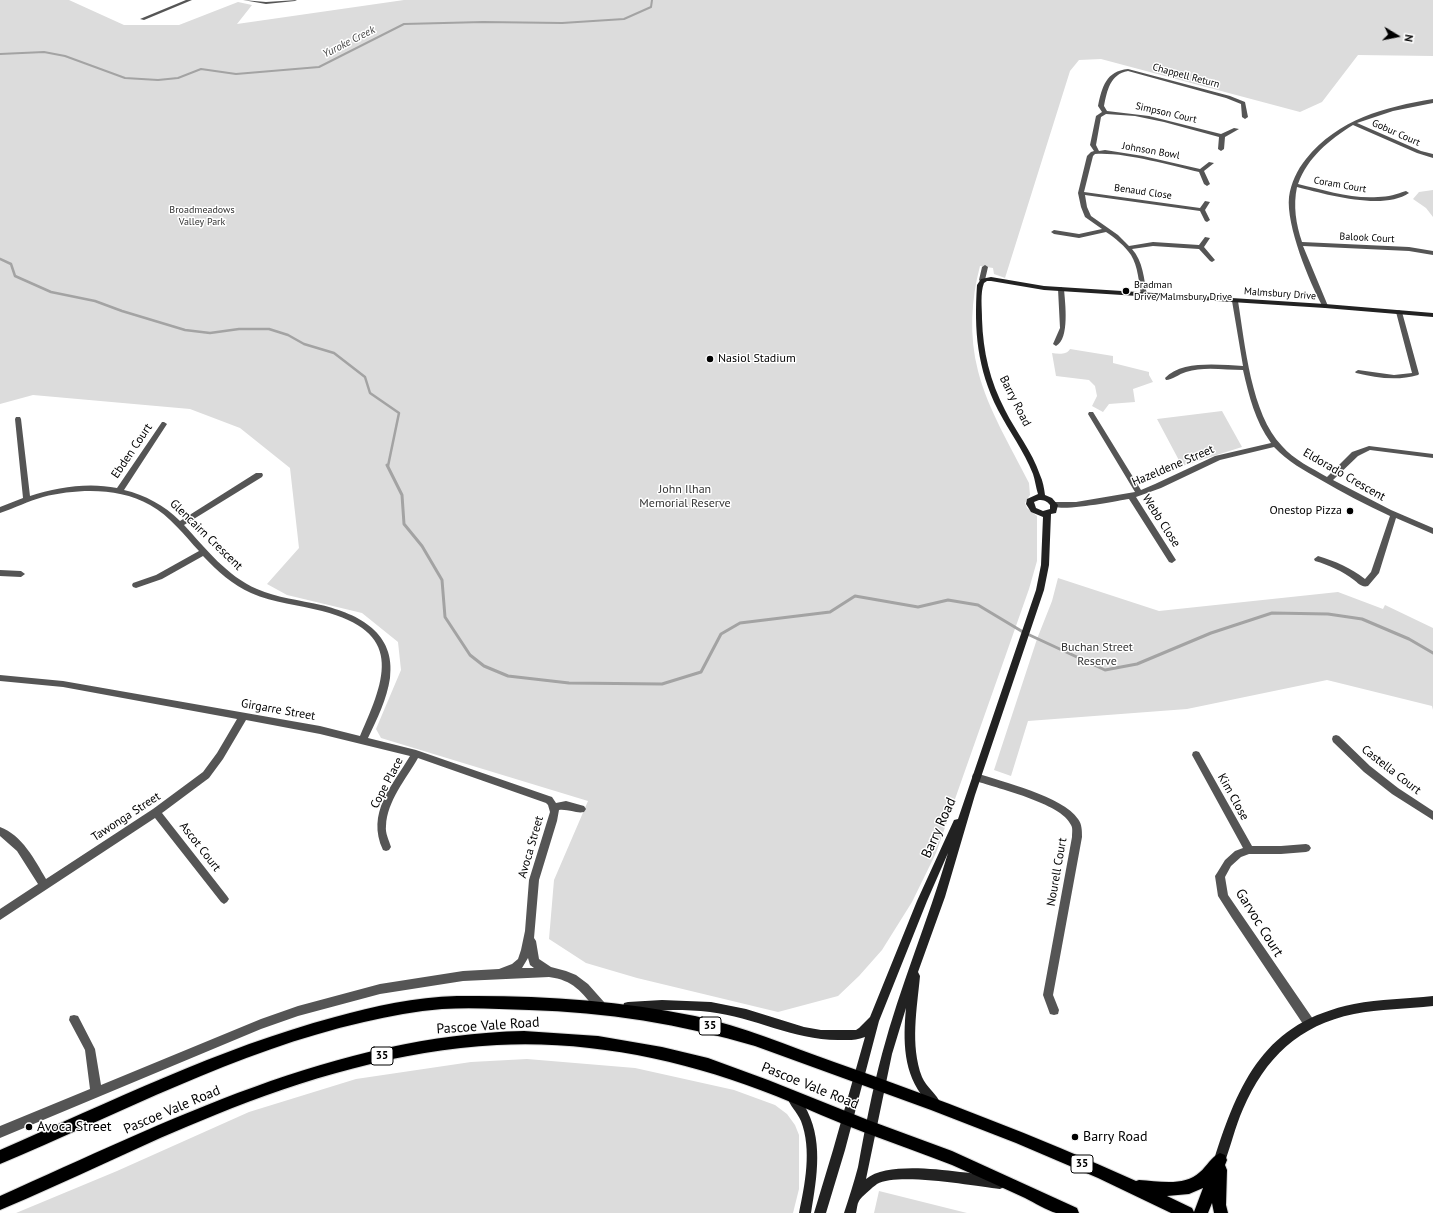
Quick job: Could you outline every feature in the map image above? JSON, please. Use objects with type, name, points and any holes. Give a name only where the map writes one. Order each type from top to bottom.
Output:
[{"type":"main road","name":"Pascoe Vale Road","points":[[0,1157],[242,1053],[340,1021],[411,1007],[447,1002],[479,1001],[600,1006],[681,1019],[757,1040],[936,1104],[1029,1140],[1135,1187],[1187,1213]]},
{"type":"main road","name":"Pascoe Vale Road","points":[[0,1203],[236,1100],[290,1080],[393,1053],[450,1042],[500,1038],[551,1037],[605,1043],[705,1064],[910,1142],[1015,1185],[1072,1213]]},
{"type":"main road","points":[[1135,1187],[1174,1189],[1189,1187],[1202,1180],[1220,1160]]},
{"type":"main road","points":[[1201,1213],[1220,1160]]},
{"type":"main road","points":[[1220,1160],[1219,1205],[1221,1213]]},
{"type":"street","points":[[142,19],[190,0]]},
{"type":"street","points":[[245,0],[266,3],[295,0]]},
{"type":"street","name":"Chappell Return","points":[[1105,112],[1101,106],[1107,82],[1118,72],[1124,70],[1212,91],[1245,102],[1245,117]]},
{"type":"street","points":[[1324,306],[1300,244],[1293,217],[1292,197],[1296,178],[1311,156],[1340,131],[1353,123],[1402,107],[1433,101]]},
{"type":"street","points":[[1105,112],[1099,116],[1093,145],[1097,152],[1090,156],[1081,193],[1087,215],[1105,230],[1116,236],[1134,255],[1138,265],[1144,295]]},
{"type":"street","name":"Simpson Court","points":[[1105,112],[1148,117],[1222,136]]},
{"type":"street","name":"Gobur Court","points":[[1353,123],[1419,152],[1433,156]]},
{"type":"street","points":[[1221,149],[1222,136],[1236,129]]},
{"type":"street","name":"Johnson Bowl","points":[[1097,152],[1160,161],[1201,171]]},
{"type":"street","points":[[1207,184],[1201,171],[1211,163]]},
{"type":"street","name":"Coram Court","points":[[1294,185],[1352,197],[1372,199],[1394,198],[1406,192]]},
{"type":"street","name":"Benaud Close","points":[[1081,193],[1202,210]]},
{"type":"street","points":[[1207,202],[1202,210],[1207,220]]},
{"type":"street","points":[[1054,233],[1080,236],[1105,230]]},
{"type":"street","points":[[1201,247],[1207,238]]},
{"type":"street","points":[[1128,248],[1153,244],[1201,247],[1212,260]]},
{"type":"street","name":"Balook Court","points":[[1300,244],[1409,249],[1433,253]]},
{"type":"street","name":"Barry Road","points":[[985,267],[980,285],[978,313],[980,347],[985,372],[997,402],[1036,473],[1042,497]]},
{"type":"street","name":"Malmsbury Drive","points":[[982,280],[993,279],[1061,289],[1324,306],[1433,315]]},
{"type":"street","points":[[1056,344],[1063,328],[1061,289]]},
{"type":"street","name":"Eldorado Crescent","points":[[1235,301],[1247,368],[1258,410],[1265,428],[1275,444],[1298,463],[1328,481],[1393,516],[1433,532]]},
{"type":"street","points":[[1358,372],[1405,378],[1416,374],[1399,312]]},
{"type":"street","points":[[1168,378],[1175,372],[1193,368],[1247,368]]},
{"type":"street","points":[[1091,414],[1139,493]]},
{"type":"street","points":[[18,419],[27,500]]},
{"type":"street","name":"Ebden Court","points":[[119,491],[164,424]]},
{"type":"street","name":"Hazeldene Street","points":[[1054,506],[1076,505],[1131,496],[1158,486],[1218,458],[1275,444]]},
{"type":"street","points":[[1328,481],[1355,454],[1369,448],[1433,456]]},
{"type":"street","points":[[179,525],[259,475]]},
{"type":"street","name":"Glencairn Crescent","points":[[0,510],[47,494],[76,490],[97,489],[119,491],[146,499],[158,506],[179,525],[222,571],[243,586],[269,596],[348,616],[367,628],[375,634],[385,654],[387,663],[386,675],[378,704],[363,740]]},
{"type":"street","name":"Webb Close","points":[[1131,496],[1172,560]]},
{"type":"street","points":[[1042,497],[1051,501],[1054,506],[1053,511],[1047,514],[1035,512],[1030,504],[1032,499],[1042,497]]},
{"type":"street","name":"Barry Road","points":[[850,1213],[863,1168],[870,1128],[887,1054],[916,961],[940,897],[970,795],[1040,590],[1045,565],[1047,514]]},
{"type":"street","points":[[1318,559],[1354,574],[1365,584],[1375,573],[1393,516]]},
{"type":"street","points":[[136,585],[159,577],[204,552]]},
{"type":"street","points":[[0,573],[21,574]]},
{"type":"street","name":"Girgarre Street","points":[[0,678],[63,684],[243,716],[363,740],[416,754],[506,786],[545,798]]},
{"type":"street","name":"Tawonga Street","points":[[0,915],[183,794],[206,775],[220,756],[243,716]]},
{"type":"street","name":"Castella Court","points":[[1336,739],[1367,770],[1395,792],[1433,816]]},
{"type":"street","name":"Cope Place","points":[[386,847],[381,827],[382,816],[386,805],[416,754]]},
{"type":"street","name":"Kim Close","points":[[1196,755],[1249,850]]},
{"type":"street","name":"Nourell Court","points":[[976,777],[1046,800],[1068,813],[1075,822],[1077,837],[1048,995],[1054,1010]]},
{"type":"street","name":"Barry Road","points":[[820,1213],[848,1119],[874,1021],[922,901],[970,795]]},
{"type":"street","name":"Avoca Street","points":[[497,975],[520,964],[525,954],[530,932],[534,880],[553,818],[554,807],[549,800],[545,798]]},
{"type":"street","points":[[554,807],[566,805],[581,809]]},
{"type":"street","name":"Ascot Court","points":[[156,812],[224,899]]},
{"type":"street","points":[[0,831],[12,838],[22,848],[44,885]]},
{"type":"street","name":"Garvoc Court","points":[[1306,848],[1249,850],[1238,854],[1228,863],[1220,876],[1223,896],[1308,1023]]},
{"type":"street","name":"Avoca Street","points":[[530,932],[534,962],[549,972]]},
{"type":"street","points":[[916,961],[911,1022],[914,1068],[918,1081],[936,1104]]},
{"type":"street","points":[[0,1132],[220,1040],[304,1009],[366,992],[462,976],[549,972],[559,973],[577,980],[600,1006]]},
{"type":"street","points":[[1220,1160],[1237,1108],[1260,1064],[1275,1048],[1308,1023],[1330,1015],[1354,1010],[1433,1002]]},
{"type":"street","points":[[614,1008],[662,1005],[711,1008],[746,1014],[790,1028],[821,1035],[856,1035],[863,1032],[874,1021]]},
{"type":"street","points":[[74,1020],[90,1049],[96,1091]]},
{"type":"street","points":[[792,1096],[803,1114],[811,1135],[810,1187],[805,1213]]},
{"type":"street","points":[[856,1196],[875,1178],[888,1175],[912,1174],[1015,1185]]},
{"type":"green space","name":"John Ilhan Memorial Reserve","points":[[0,0],[69,0],[124,25],[179,25],[238,2],[252,5],[237,24],[404,0],[1433,0],[1433,56],[1358,55],[1322,102],[1300,112],[1101,59],[1079,60],[1070,71],[1005,278],[994,274],[993,268],[980,266],[973,305],[973,345],[982,386],[1000,428],[1029,483],[1030,495],[1025,503],[1027,508],[1037,516],[1037,561],[1029,589],[936,853],[912,902],[882,950],[859,976],[838,996],[778,1012],[637,978],[586,963],[549,939],[554,880],[588,801],[381,738],[376,729],[401,670],[398,642],[362,613],[287,595],[267,584],[299,548],[290,468],[240,428],[190,409],[33,395],[0,404]]},
{"type":"green space","points":[[1433,190],[1433,217],[1426,208],[1413,199],[1419,192]]},
{"type":"green space","points":[[1070,349],[1113,356],[1113,363],[1149,372],[1153,382],[1133,389],[1135,402],[1109,404],[1103,412],[1092,406],[1097,396],[1095,386],[1089,380],[1056,376],[1052,353],[1065,353]]},
{"type":"green space","points":[[1222,411],[1242,447],[1182,466],[1157,419]]},
{"type":"green space","name":"Buchan Street Reserve","points":[[1058,578],[1159,611],[1338,592],[1383,609],[1385,605],[1433,628],[1433,710],[1432,706],[1327,680],[1187,709],[1028,721],[1011,776],[994,770],[1037,639],[1052,601]]},
{"type":"green space","points":[[527,1059],[635,1068],[734,1090],[775,1105],[787,1114],[795,1125],[799,1135],[799,1189],[793,1213],[16,1213],[117,1171],[249,1112],[356,1079],[471,1062]]},
{"type":"green space","points":[[879,1191],[967,1213],[874,1213]]},
{"type":"waterway","name":"Yuroke Creek","points":[[0,54],[44,52],[65,56],[125,78],[158,80],[178,78],[201,69],[236,74],[319,67],[404,24],[483,22],[562,23],[624,19],[651,7],[652,0]]},
{"type":"waterway","points":[[0,259],[11,264],[15,276],[51,292],[95,301],[122,311],[185,330],[210,333],[239,329],[269,329],[288,335],[304,344],[334,353],[365,377],[370,393],[399,413],[388,466]]},
{"type":"waterway","points":[[387,465],[402,495],[404,524],[422,546],[442,580],[445,617],[470,655],[484,666],[508,676],[569,683],[662,684],[701,672],[721,634],[740,623],[830,612],[855,596],[918,607],[948,600],[978,605],[1023,632],[1105,670],[1137,664],[1211,633],[1272,613],[1328,614],[1362,619],[1409,639],[1433,653]]},
{"type":"place","name":"Bradman Drive/Malmsbury Drive","points":[[1126,291]]},
{"type":"place","name":"Nasiol Stadium","points":[[710,359]]},
{"type":"place","name":"Onestop Pizza","points":[[1350,511]]},
{"type":"place","name":"Avoca Street","points":[[29,1127]]},
{"type":"place","name":"Barry Road","points":[[1075,1137]]},
{"type":"park label","name":"Broadmeadows Valley Park","points":[[202,216]]}]
